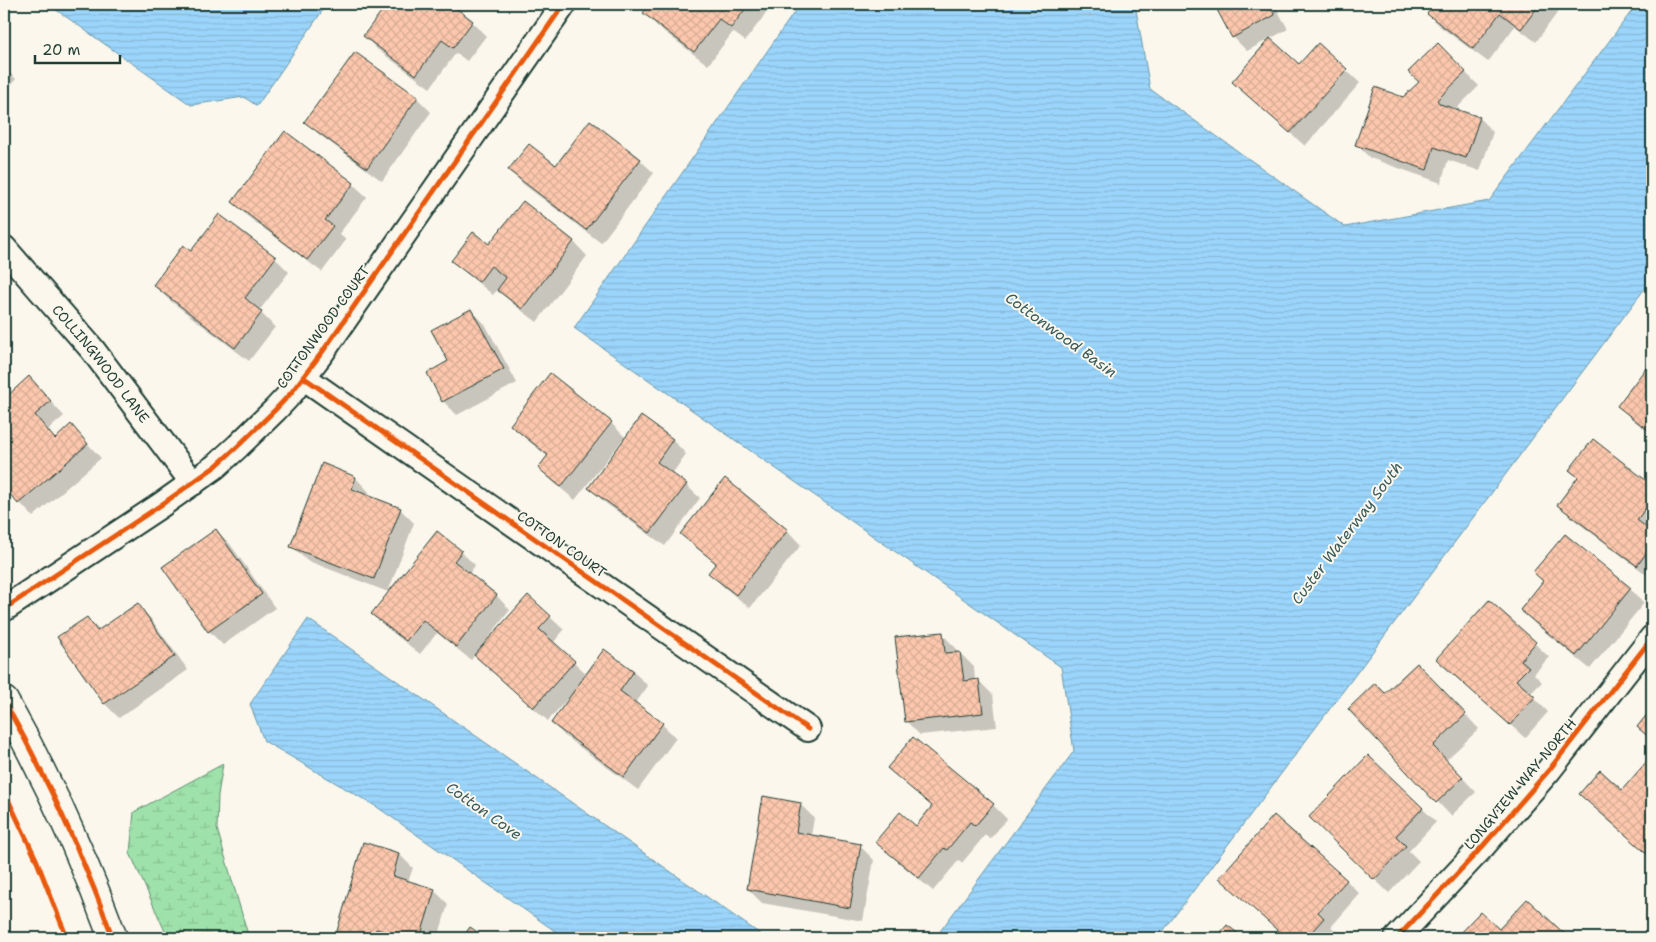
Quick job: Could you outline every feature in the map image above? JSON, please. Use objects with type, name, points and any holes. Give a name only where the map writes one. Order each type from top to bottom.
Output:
[{"type":"street","name":"COTTONWOOD COURT","points":[[4,610],[193,483],[238,446],[275,410],[329,343],[564,4]]},
{"type":"street","name":"COLLINGWOOD LANE","points":[[4,248],[92,348],[193,483]]},
{"type":"street","name":"COTTON COURT","points":[[303,377],[808,729]]},
{"type":"street","name":"LONGVIEW WAY NORTH","points":[[1397,938],[1542,778],[1652,638]]},
{"type":"street","points":[[4,700],[26,740],[79,849],[113,938]]},
{"type":"green space","points":[[223,764],[218,795],[217,829],[249,938],[168,938],[130,853],[134,812]]},
{"type":"water","points":[[48,4],[327,4],[257,106],[244,97],[191,105]]},
{"type":"water","points":[[800,4],[1135,4],[1150,89],[1345,227],[1489,201],[1637,4],[1652,4],[1652,279],[1158,938],[935,938],[1074,751],[1061,667],[574,328]]},
{"type":"water","name":"Cotton Cove","points":[[308,619],[766,938],[565,938],[377,807],[264,741],[250,704]]},
{"type":"building","points":[[387,4],[451,4],[473,21],[453,48],[442,40],[416,75],[363,36]]},
{"type":"building","points":[[650,4],[749,4],[731,28],[719,19],[694,52],[643,13]]},
{"type":"building","points":[[1214,4],[1269,4],[1275,15],[1232,38]]},
{"type":"building","points":[[1434,4],[1540,4],[1521,29],[1500,13],[1473,49],[1427,14]]},
{"type":"building","points":[[1270,38],[1299,64],[1318,43],[1347,69],[1290,133],[1232,82]]},
{"type":"building","points":[[1438,43],[1466,72],[1437,100],[1440,104],[1480,117],[1466,158],[1434,147],[1427,170],[1355,145],[1375,87],[1403,97],[1419,82],[1408,72]]},
{"type":"building","points":[[355,52],[418,97],[367,168],[304,122]]},
{"type":"building","points":[[590,120],[641,159],[586,230],[508,170],[529,144],[556,165]]},
{"type":"building","points":[[285,131],[354,183],[325,220],[333,226],[307,260],[232,202]]},
{"type":"building","points":[[523,201],[574,241],[522,309],[497,290],[506,278],[491,266],[479,282],[451,261],[473,232],[489,244]]},
{"type":"building","points":[[219,214],[276,257],[245,298],[262,312],[235,348],[153,285],[183,245],[191,251]]},
{"type":"building","points":[[471,309],[504,369],[442,402],[427,373],[448,361],[431,330]]},
{"type":"building","points":[[1652,360],[1652,433],[1617,406]]},
{"type":"building","points":[[550,373],[612,422],[561,487],[538,468],[548,455],[510,425]]},
{"type":"building","points":[[29,376],[51,401],[35,415],[55,439],[71,424],[88,444],[18,504],[4,487],[4,399]]},
{"type":"building","points":[[641,416],[673,439],[657,462],[687,484],[650,533],[588,488]]},
{"type":"building","points":[[1593,439],[1652,485],[1652,499],[1637,520],[1652,532],[1652,545],[1637,566],[1557,505],[1578,477],[1569,470]]},
{"type":"building","points":[[322,463],[356,477],[352,489],[401,508],[374,579],[290,547]]},
{"type":"building","points":[[725,478],[788,530],[736,595],[708,573],[716,563],[680,534]]},
{"type":"building","points":[[216,529],[262,594],[208,632],[162,567]]},
{"type":"building","points":[[437,531],[462,551],[454,561],[497,595],[456,647],[423,620],[406,641],[371,614]]},
{"type":"building","points":[[1565,534],[1631,588],[1576,656],[1520,610],[1543,581],[1533,572]]},
{"type":"building","points":[[528,595],[551,616],[539,629],[575,661],[533,708],[474,655]]},
{"type":"building","points":[[1489,600],[1536,642],[1521,660],[1529,667],[1516,680],[1535,697],[1510,725],[1436,659]]},
{"type":"building","points":[[138,603],[175,656],[104,704],[57,637],[87,617],[97,631]]},
{"type":"building","points":[[943,632],[945,653],[960,652],[964,681],[979,679],[983,713],[905,722],[895,637]]},
{"type":"building","points":[[604,649],[634,671],[620,691],[663,723],[624,777],[551,723]]},
{"type":"building","points":[[1417,663],[1466,714],[1433,746],[1463,777],[1436,803],[1348,709],[1375,683],[1385,693]]},
{"type":"building","points":[[1652,708],[1652,740],[1637,727]]},
{"type":"building","points":[[913,737],[994,804],[975,826],[970,822],[947,850],[944,848],[919,878],[875,842],[900,812],[916,826],[932,806],[887,768]]},
{"type":"building","points":[[1368,755],[1423,808],[1396,836],[1406,846],[1374,880],[1309,817]]},
{"type":"building","points":[[1647,761],[1652,766],[1652,858],[1579,794],[1600,770],[1622,790]]},
{"type":"building","points":[[763,796],[801,803],[796,832],[861,844],[850,908],[747,889]]},
{"type":"building","points":[[1274,815],[1347,880],[1318,912],[1324,918],[1306,938],[1286,938],[1219,878]]},
{"type":"building","points":[[363,842],[399,853],[393,876],[435,889],[420,938],[408,938],[376,929],[373,938],[335,938]]},
{"type":"building","points":[[1527,899],[1569,938],[1460,938],[1457,936],[1480,912],[1499,929]]},
{"type":"building","points":[[1227,925],[1244,938],[1216,938]]},
{"type":"building","points":[[470,927],[486,938],[462,938]]},
{"type":"cycle path","points":[[4,609],[161,505],[216,466],[291,393],[323,351],[564,4]]},
{"type":"cycle path","points":[[303,377],[808,729]]},
{"type":"cycle path","points":[[1397,938],[1482,847],[1549,770],[1652,638]]},
{"type":"cycle path","points":[[4,701],[63,817],[113,938]]},
{"type":"cycle path","points":[[4,791],[36,859],[67,938]]},
{"type":"water label","name":"Cottonwood Basin","points":[[1061,335]]},
{"type":"water label","name":"Custer Waterway South","points":[[1347,533]]}]
